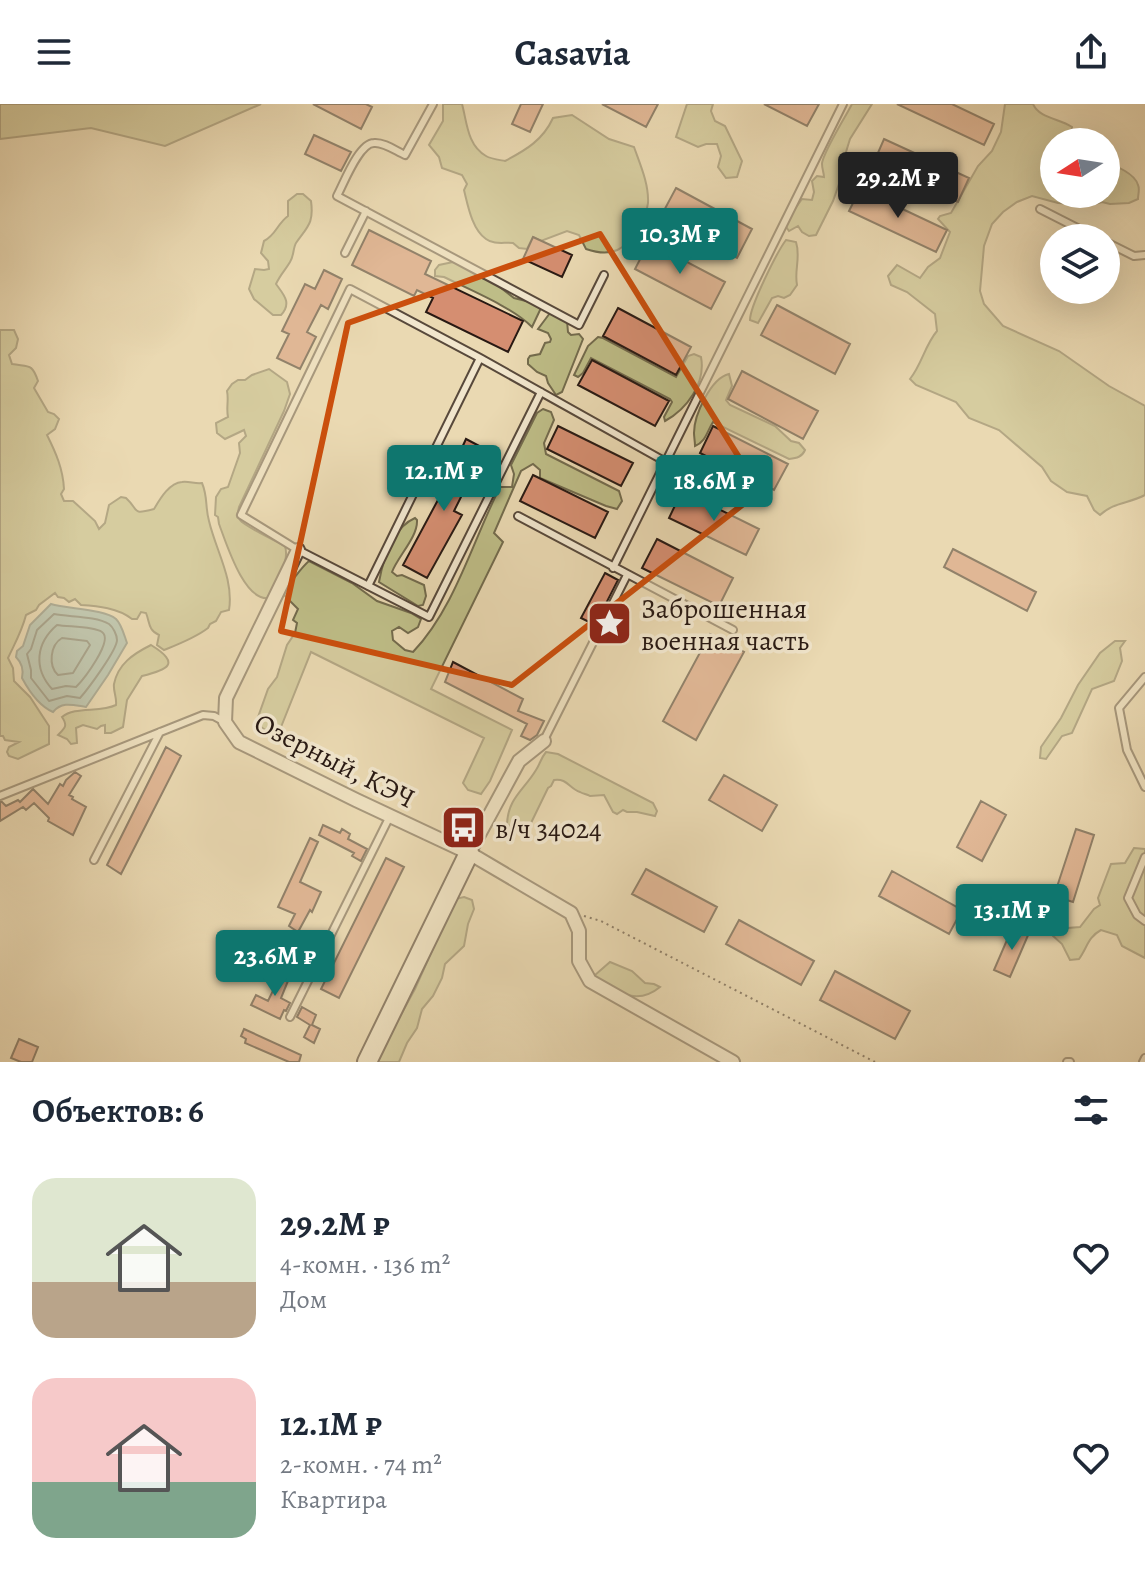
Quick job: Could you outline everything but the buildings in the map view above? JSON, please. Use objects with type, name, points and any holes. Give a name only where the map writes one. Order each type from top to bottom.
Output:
[{"type":"street","name":"Озерный, КЭЧ","points":[[298,550],[226,698],[225,722],[239,742],[469,853],[571,913]]},
{"type":"street","points":[[367,1062],[469,853],[519,761],[544,741]]},
{"type":"street","points":[[571,913],[579,931],[579,961],[590,981],[733,1062]]},
{"type":"lane","points":[[433,104],[405,155],[377,142],[369,144],[361,149],[337,196],[579,325],[604,275]]},
{"type":"lane","points":[[613,568],[843,104]]},
{"type":"lane","points":[[1040,209],[1069,224]]},
{"type":"lane","points":[[345,253],[366,211]]},
{"type":"lane","points":[[1120,249],[1134,256],[1145,255]]},
{"type":"lane","points":[[541,392],[429,617],[298,550],[241,515],[350,289],[480,358],[541,392],[666,462]]},
{"type":"lane","points":[[368,586],[480,358]]},
{"type":"lane","points":[[518,516],[733,630]]},
{"type":"lane","points":[[544,741],[627,575]]},
{"type":"lane","points":[[1145,677],[1119,708],[1127,750],[1145,787]]},
{"type":"lane","points":[[0,796],[203,715],[225,722]]},
{"type":"lane","points":[[94,860],[160,732]]},
{"type":"lane","points":[[290,1017],[390,816]]},
{"type":"lane","points":[[1145,857],[1128,898],[1137,915],[1145,921]]},
{"type":"path","points":[[571,913],[601,921],[875,1062]]},
{"type":"highlighted area","points":[[600,234],[760,491],[512,685],[281,631],[348,323]]},
{"type":"shaded area","points":[[0,104],[261,104],[165,146],[91,128],[0,139]]},
{"type":"shaded area","points":[[443,104],[462,104],[475,146],[486,156],[496,159],[505,161],[527,148],[539,138],[553,118],[572,115],[609,139],[634,147],[646,181],[648,203],[634,235],[617,250],[603,253],[586,249],[579,235],[567,231],[541,241],[533,237],[527,249],[513,243],[496,243],[486,239],[471,217],[464,190],[467,184],[462,175],[442,168],[439,157],[429,145],[443,121]]},
{"type":"shaded area","points":[[687,104],[713,104],[711,111],[715,121],[725,126],[742,161],[737,177],[726,178],[718,167],[721,156],[717,144],[698,147],[676,137]]},
{"type":"shaded area","points":[[852,104],[872,104],[850,139],[846,152],[851,160],[849,171],[839,184],[816,235],[809,236],[798,226],[789,231],[784,224],[802,199],[812,200],[812,181],[817,176],[824,177],[823,159]]},
{"type":"shaded area","points":[[1005,104],[1033,104],[1045,115],[1072,127],[1040,128],[1040,198],[1032,196],[1017,202],[992,224],[984,246],[980,291],[984,304],[1003,326],[1059,351],[1109,386],[1145,406],[1145,495],[1100,515],[1087,496],[1067,492],[1051,481],[1042,467],[999,430],[969,418],[956,402],[916,385],[910,379],[937,331],[935,314],[907,292],[891,285],[888,276],[897,265],[920,278],[940,258],[950,232],[938,219],[951,213],[1001,132]]},
{"type":"shaded area","points":[[1120,168],[1139,187],[1138,199],[1120,203]]},
{"type":"shaded area","points":[[297,194],[303,194],[311,201],[311,219],[276,284],[286,299],[286,307],[281,315],[273,315],[254,299],[249,289],[255,269],[269,269],[268,261],[261,253],[264,241],[288,216],[288,201]]},
{"type":"shaded area","points":[[786,240],[796,242],[797,285],[790,295],[772,298],[758,323],[750,320],[759,292]]},
{"type":"shaded area","points":[[453,262],[492,281],[514,298],[541,308],[532,327],[490,299],[444,277],[435,276],[439,265]]},
{"type":"shaded area","points":[[550,313],[558,314],[567,321],[571,335],[579,334],[583,339],[562,392],[556,395],[546,376],[528,364],[530,356],[540,354],[545,343],[550,342],[548,333],[538,329]]},
{"type":"shaded area","points":[[0,330],[14,330],[18,339],[16,348],[9,355],[12,364],[34,371],[38,381],[34,388],[48,412],[59,419],[55,429],[47,435],[61,468],[64,501],[73,501],[95,521],[99,529],[105,523],[109,505],[121,497],[142,512],[154,509],[165,492],[177,483],[202,483],[209,521],[227,576],[230,599],[229,610],[221,612],[208,628],[164,650],[157,645],[159,635],[151,628],[146,613],[141,612],[137,619],[132,619],[114,610],[81,605],[75,599],[69,602],[55,593],[39,605],[26,615],[8,658],[14,681],[30,697],[49,726],[49,744],[18,759],[7,752],[9,747],[19,742],[0,736]]},
{"type":"shaded area","points":[[598,337],[676,377],[688,356],[694,354],[701,357],[698,386],[681,410],[665,421],[672,402],[670,399],[591,358],[583,373],[578,377],[574,375],[588,346]]},
{"type":"shaded area","points":[[269,369],[287,382],[290,394],[239,507],[238,517],[247,526],[285,546],[284,566],[269,598],[260,597],[244,581],[215,515],[216,497],[221,489],[228,487],[240,453],[239,443],[246,436],[244,430],[225,439],[217,433],[216,423],[228,417],[227,391],[238,380]]},
{"type":"shaded area","points":[[729,374],[732,386],[726,400],[730,405],[775,426],[791,441],[799,443],[805,450],[802,454],[789,459],[713,422],[704,439],[695,446],[695,425],[700,407],[716,382]]},
{"type":"shaded area","points":[[543,409],[551,412],[554,420],[544,443],[546,454],[619,491],[622,501],[617,509],[606,506],[540,478],[540,470],[533,464],[521,471],[494,533],[503,542],[431,689],[512,730],[490,781],[481,794],[468,790],[463,783],[484,738],[311,652],[279,732],[271,734],[261,727],[257,720],[297,623],[293,620],[298,609],[284,595],[303,567],[309,561],[352,583],[377,601],[421,619],[418,627],[408,633],[399,627],[392,631],[393,640],[405,650],[413,652],[441,615],[500,487],[512,487],[514,474],[511,465],[537,413]]},
{"type":"shaded area","points":[[415,518],[414,533],[392,572],[424,585],[426,596],[423,605],[418,606],[379,582],[386,555],[395,537]]},
{"type":"shaded area","points":[[1115,641],[1125,641],[1120,648],[1122,661],[1114,681],[1092,689],[1072,733],[1062,736],[1046,759],[1040,758],[1041,747],[1078,685],[1100,653]]},
{"type":"shaded area","points":[[151,645],[166,657],[168,665],[142,676],[127,700],[123,727],[105,733],[105,725],[97,729],[83,725],[76,728],[77,743],[71,744],[58,735],[65,727],[62,717],[67,714],[116,705],[114,684],[119,671],[132,656]]},
{"type":"shaded area","points":[[546,752],[558,754],[653,803],[657,811],[655,816],[623,810],[617,814],[604,795],[590,796],[562,780],[554,780],[531,823],[520,829],[511,827],[507,824],[510,807]]},
{"type":"shaded area","points":[[1134,848],[1145,849],[1145,958],[1122,946],[1117,935],[1101,930],[1090,939],[1079,959],[1070,960],[1062,944],[1053,936],[1055,929],[1080,927],[1100,905],[1098,898],[1111,864],[1125,863]]},
{"type":"shaded area","points":[[464,897],[472,900],[474,909],[464,946],[445,964],[442,978],[422,1009],[417,1028],[399,1062],[375,1062],[415,989],[455,899]]},
{"type":"shaded area","points":[[610,962],[632,971],[645,983],[660,987],[643,996],[628,995],[612,988],[596,979],[595,975]]},
{"type":"water","points":[[51,604],[110,616],[118,621],[124,633],[127,643],[86,707],[64,705],[53,712],[39,702],[22,678],[23,669],[16,657],[17,651],[23,646],[30,625]]},
{"type":"place","name":"Заброшенная военная часть","points":[[610,624]]},
{"type":"place","name":"в/ч 34024","points":[[464,828]]}]
